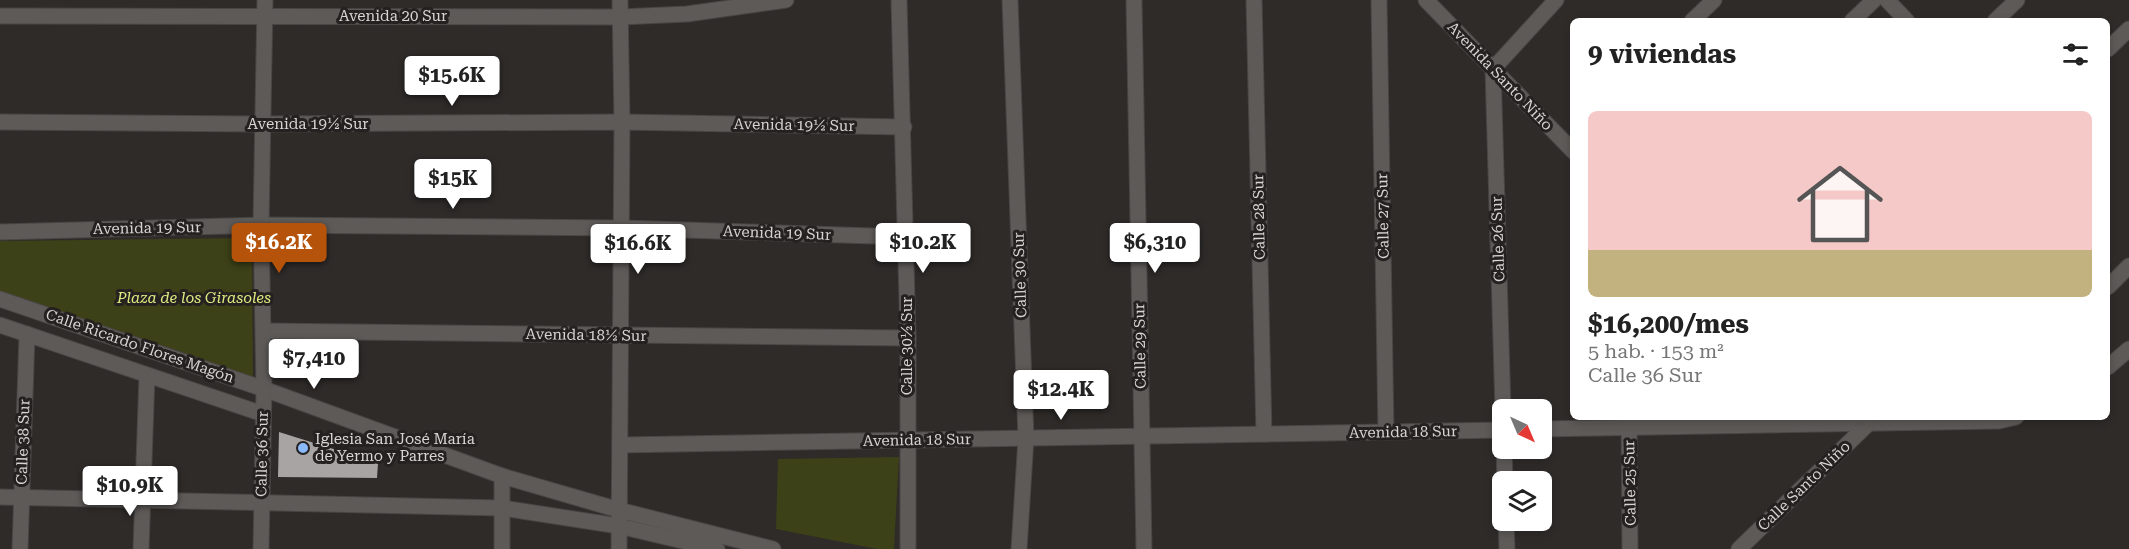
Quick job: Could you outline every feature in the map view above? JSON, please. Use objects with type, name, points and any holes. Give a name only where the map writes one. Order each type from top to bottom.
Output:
[{"type":"street","points":[[619,549],[622,228],[620,0]]},
{"type":"street","name":"Avenida 20 Sur","points":[[0,16],[265,8],[620,18],[687,14],[786,0]]},
{"type":"street","name":"Calle 30½ Sur","points":[[899,0],[908,338],[908,549]]},
{"type":"street","name":"Calle 30 Sur","points":[[1010,0],[1026,438],[1019,549]]},
{"type":"street","name":"Calle 29 Sur","points":[[1134,0],[1143,549]]},
{"type":"street","name":"Calle 28 Sur","points":[[1254,0],[1264,434]]},
{"type":"street","name":"Calle 27 Sur","points":[[1379,0],[1386,432]]},
{"type":"street","name":"Avenida Santo Niño","points":[[1426,0],[1493,69],[1570,142]]},
{"type":"street","points":[[1493,69],[1556,0]]},
{"type":"street","points":[[1695,18],[1714,0]]},
{"type":"street","points":[[1855,18],[1874,0]]},
{"type":"street","points":[[1887,0],[1904,18]]},
{"type":"street","points":[[1998,18],[2017,0]]},
{"type":"street","name":"Calle 36 Sur","points":[[261,549],[264,332],[261,225],[265,8]]},
{"type":"street","points":[[2110,47],[2129,29]]},
{"type":"street","name":"Calle 26 Sur","points":[[1493,69],[1503,399]]},
{"type":"street","name":"Avenida 19½ Sur","points":[[0,122],[262,124],[622,122],[904,127]]},
{"type":"street","name":"Avenida 19 Sur","points":[[0,232],[261,225],[622,228],[906,237]]},
{"type":"street","points":[[2110,285],[2129,266]]},
{"type":"street","name":"Calle Ricardo Flores Magón","points":[[0,299],[264,389],[502,476],[619,510],[773,549]]},
{"type":"street","points":[[0,325],[263,414]]},
{"type":"street","name":"Avenida 18½ Sur","points":[[264,332],[908,338]]},
{"type":"street","name":"Calle 38 Sur","points":[[20,549],[27,334]]},
{"type":"street","points":[[2110,365],[2129,349]]},
{"type":"street","points":[[141,549],[147,375]]},
{"type":"street","points":[[1552,428],[1629,422],[1836,421],[1868,424],[1972,420]]},
{"type":"street","name":"Calle 25 Sur","points":[[1629,422],[1630,549]]},
{"type":"street","name":"Calle Santo Niño","points":[[1739,549],[1868,424]]},
{"type":"street","name":"Avenida 18 Sur","points":[[620,445],[1492,430]]},
{"type":"street","points":[[502,476],[502,549]]},
{"type":"street","points":[[0,497],[502,508],[619,526],[717,549]]},
{"type":"street","points":[[1506,531],[1507,549]]},
{"type":"green space","name":"Plaza de los Girasoles","points":[[252,238],[253,381],[0,293],[0,241]]},
{"type":"green space","points":[[899,457],[894,549],[877,549],[776,529],[778,459]]},
{"type":"building","name":"Iglesia San José María de Yermo y Parres","points":[[279,432],[378,463],[377,478],[278,477]]},
{"type":"place","name":"Iglesia San José María de Yermo y Parres","points":[[303,448]]}]
